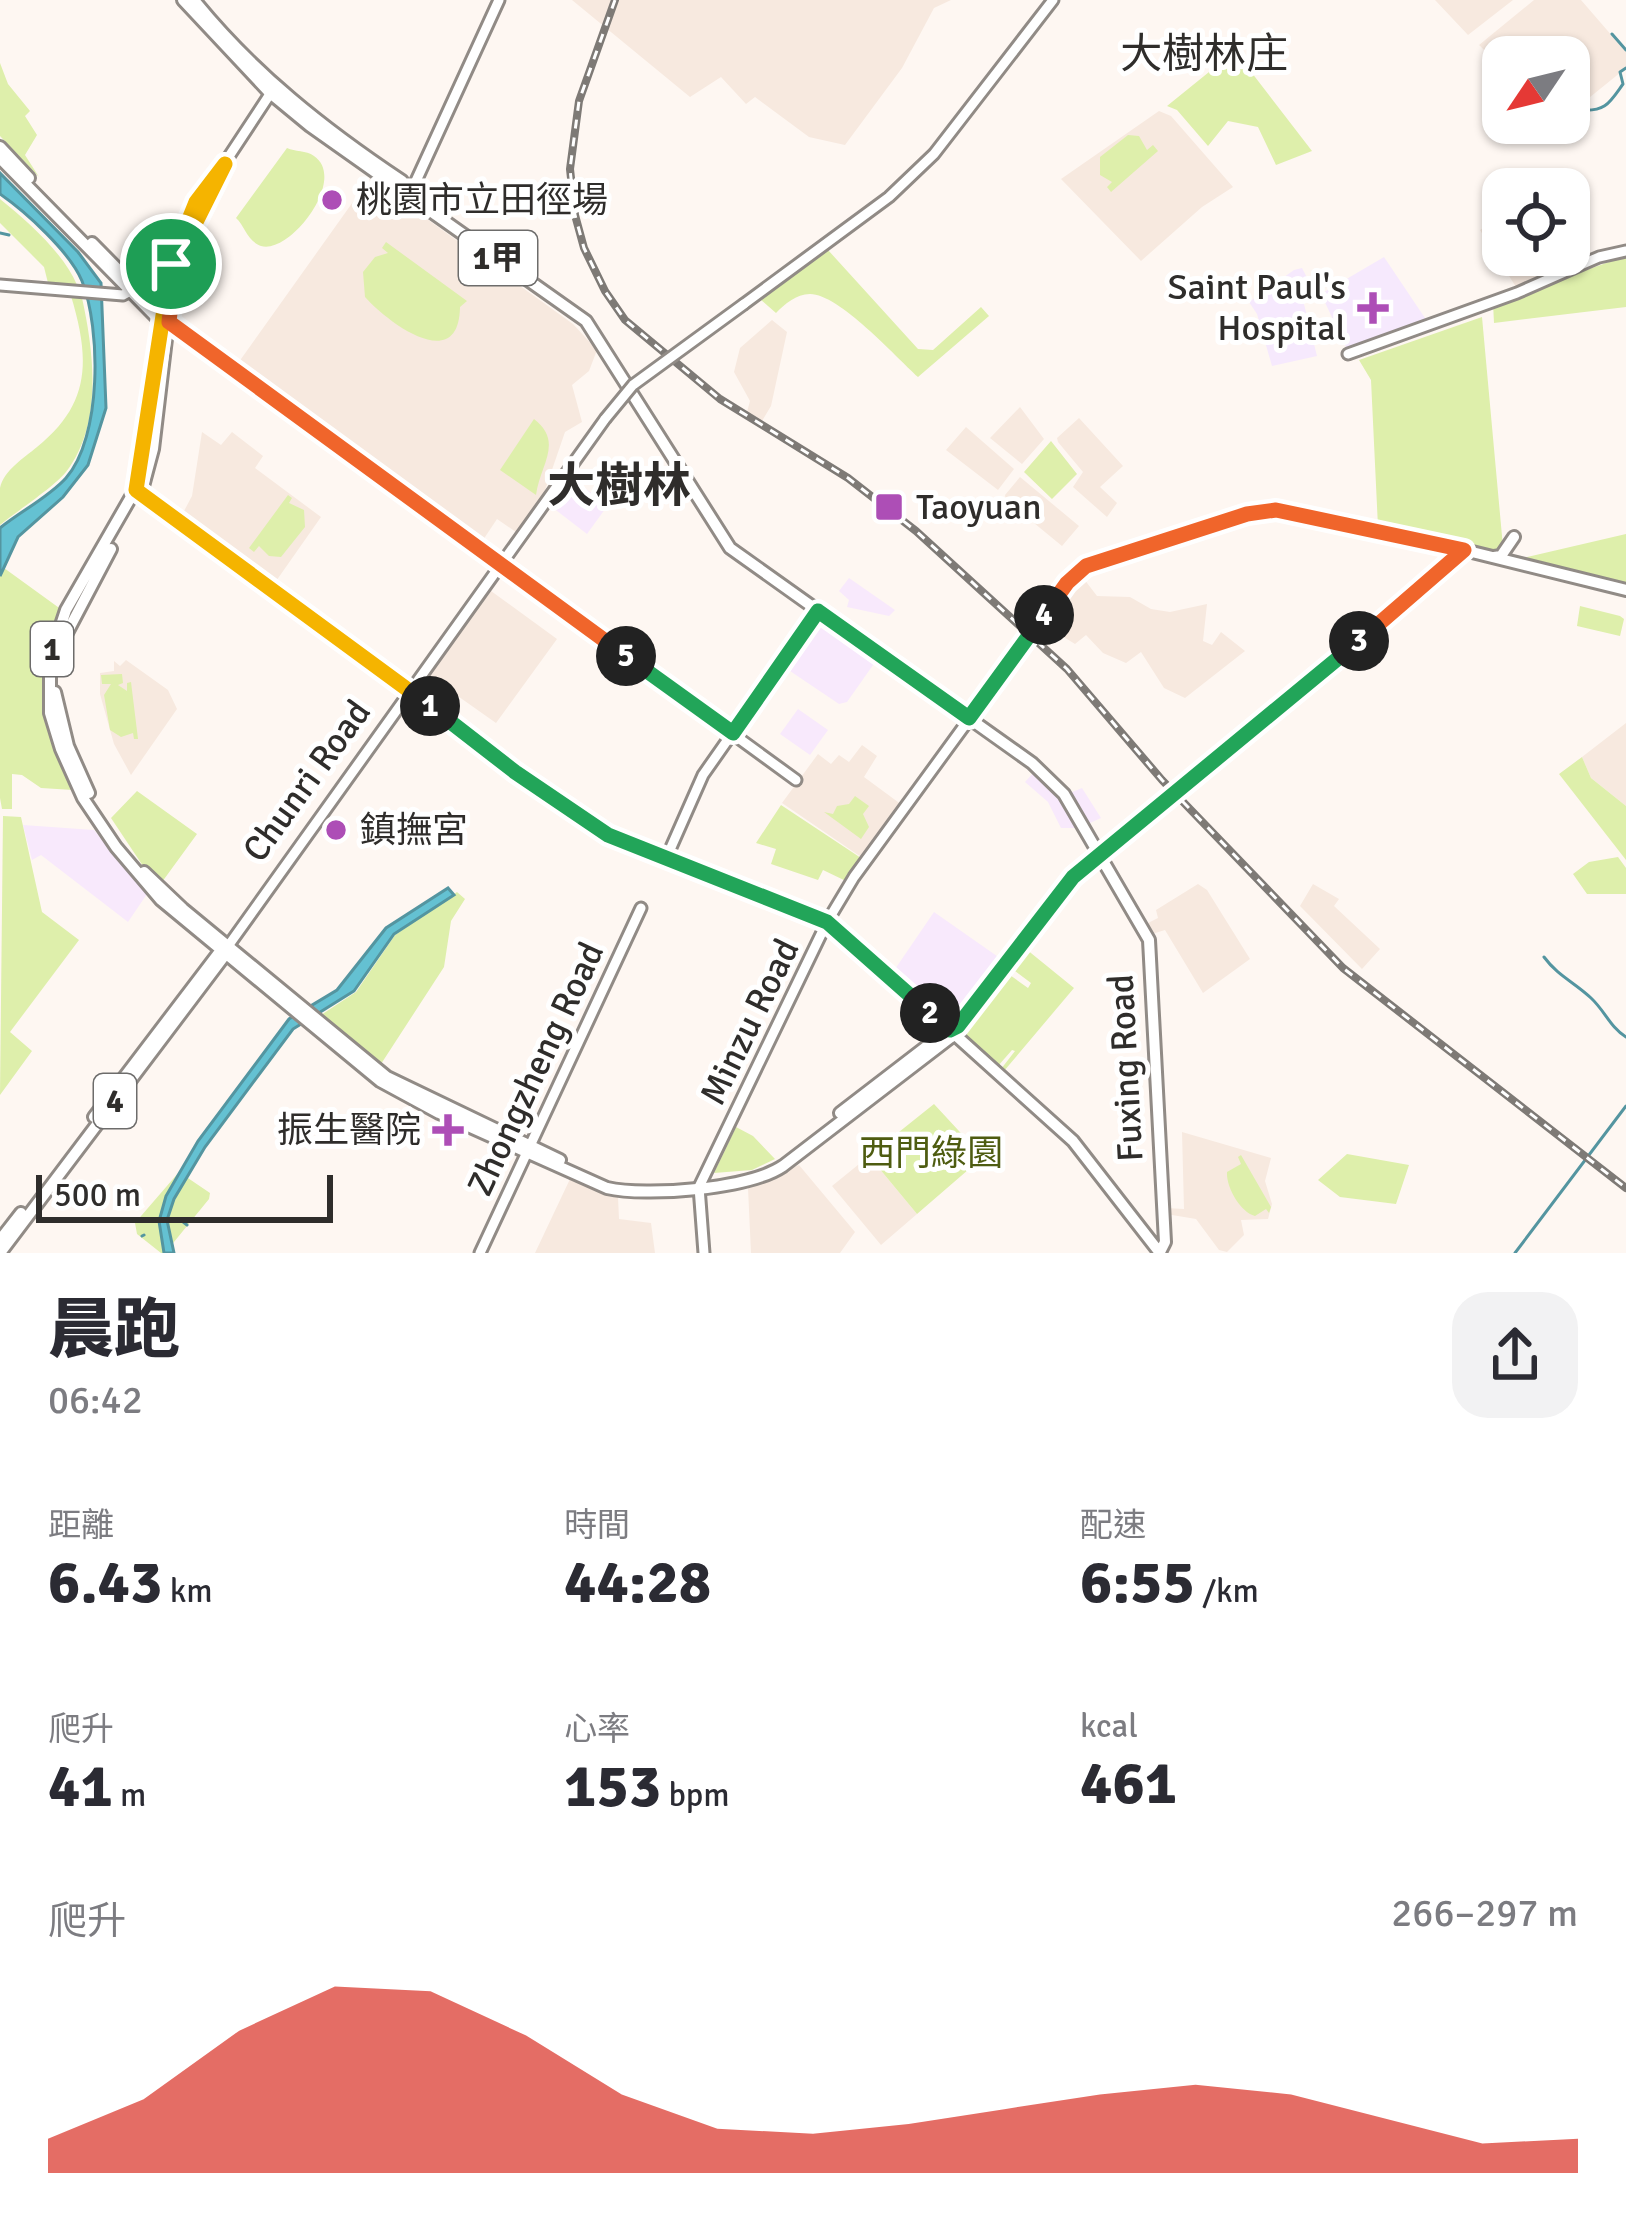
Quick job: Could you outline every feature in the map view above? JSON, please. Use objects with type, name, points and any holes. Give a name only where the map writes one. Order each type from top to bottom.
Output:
[{"type":"main road","name":"1甲","points":[[183,0],[273,90],[402,181],[410,194]]},
{"type":"main road","name":"1甲","points":[[194,0],[273,90]]},
{"type":"main road","points":[[0,147],[6,160],[164,321]]},
{"type":"main road","name":"Fuxing Road","points":[[410,194],[586,321],[730,548],[1050,779],[1149,940],[1165,1242],[1160,1252]]},
{"type":"main road","points":[[146,298],[156,298],[166,285]]},
{"type":"main road","points":[[134,290],[164,321]]},
{"type":"main road","name":"1","points":[[164,321],[138,492],[66,610],[50,658],[49,696],[56,736],[99,818],[144,872],[224,949],[397,1084],[529,1149],[621,1186],[702,1183],[773,1166],[954,1030]]},
{"type":"main road","points":[[1494,557],[1501,556],[1514,538]]},
{"type":"main road","points":[[1160,1252],[1073,1142],[954,1030],[1073,877],[1464,550],[1626,590]]},
{"type":"main road","name":"Chunri Road","points":[[0,1240],[224,949]]},
{"type":"main road","name":"Chunri Road","points":[[0,1253],[224,949]]},
{"type":"street","points":[[410,194],[499,0]]},
{"type":"street","name":"Chunri Road","points":[[224,949],[633,385],[889,197],[934,154],[1053,0]]},
{"type":"street","points":[[164,321],[166,285],[191,211],[273,90]]},
{"type":"street","points":[[164,321],[182,256],[225,164]]},
{"type":"street","points":[[1348,354],[1517,293],[1599,257],[1626,251]]},
{"type":"street","points":[[0,285],[113,294],[134,290]]},
{"type":"street","points":[[164,321],[796,780]]},
{"type":"street","points":[[138,492],[608,835],[827,922],[954,1030]]},
{"type":"street","name":"Minzu Road","points":[[702,1183],[827,922],[1076,574],[1105,559],[1247,514],[1276,510],[1464,550]]},
{"type":"street","points":[[664,861],[703,775],[818,611]]},
{"type":"street","name":"Zhongzheng Road","points":[[480,1253],[641,908]]},
{"type":"street","points":[[702,1183],[704,1253]]},
{"type":"shaded area","points":[[572,0],[951,0],[934,8],[902,68],[845,145],[809,137],[755,97],[746,104],[721,77],[690,97]]},
{"type":"shaded area","points":[[1435,0],[1513,0],[1468,35]]},
{"type":"shaded area","points":[[1534,0],[1581,0],[1626,52],[1626,68],[1590,97],[1590,36],[1490,36]]},
{"type":"shaded area","points":[[1159,111],[1171,116],[1233,187],[1202,207],[1141,261],[1061,179]]},
{"type":"shaded area","points":[[370,178],[573,324],[597,350],[589,371],[572,385],[582,422],[565,432],[544,493],[516,532],[497,519],[481,543],[236,366]]},
{"type":"shaded area","name":"Saint Paul's Hospital","points":[[1384,257],[1427,321],[1347,349],[1321,294]]},
{"type":"shaded area","name":"Saint Paul's Hospital","points":[[1302,268],[1316,295],[1303,300],[1317,356],[1272,366],[1249,302]]},
{"type":"shaded area","points":[[1509,276],[1543,276],[1516,287]]},
{"type":"shaded area","points":[[772,320],[787,332],[771,406],[762,421],[747,412],[750,401],[734,372],[740,348]]},
{"type":"shaded area","points":[[1020,407],[1044,439],[1022,464],[990,438]]},
{"type":"shaded area","points":[[1079,418],[1123,466],[1100,487],[1117,503],[1107,517],[1073,487],[1083,472],[1058,442]]},
{"type":"shaded area","points":[[966,427],[1014,469],[998,490],[946,450]]},
{"type":"shaded area","points":[[202,432],[221,445],[232,432],[263,456],[255,468],[321,517],[274,584],[184,511],[192,496]]},
{"type":"shaded area","points":[[568,476],[608,505],[587,534],[548,504]]},
{"type":"shaded area","points":[[1020,477],[1079,526],[1062,546],[1006,500]]},
{"type":"shaded area","points":[[849,578],[895,610],[889,616],[847,607],[849,600],[839,591]]},
{"type":"shaded area","points":[[1084,579],[1097,596],[1130,597],[1151,609],[1170,612],[1207,604],[1203,641],[1212,645],[1221,632],[1245,651],[1185,698],[1164,688],[1141,652],[1126,663],[1103,653],[1086,635],[1075,644],[1054,631],[1053,611]]},
{"type":"shaded area","points":[[491,591],[557,639],[496,723],[428,675]]},
{"type":"shaded area","points":[[821,617],[878,658],[847,702],[839,704],[790,671],[789,663]]},
{"type":"shaded area","points":[[126,660],[168,690],[177,709],[131,775],[114,744],[100,694],[100,673],[114,671],[114,661],[120,666]]},
{"type":"shaded area","points":[[798,709],[828,730],[810,755],[780,734]]},
{"type":"shaded area","points":[[1626,723],[1626,806],[1591,778],[1582,757]]},
{"type":"shaded area","points":[[862,745],[877,756],[864,777],[902,805],[864,859],[782,803],[818,754],[831,764],[839,755],[849,762]]},
{"type":"shaded area","points":[[1034,772],[1070,793],[1082,788],[1101,818],[1079,828],[1061,828],[1048,802],[1025,782]]},
{"type":"shaded area","points":[[23,825],[94,830],[147,894],[128,922],[41,855],[32,860]]},
{"type":"shaded area","points":[[1198,884],[1207,890],[1250,959],[1203,993],[1165,930],[1152,934],[1146,924],[1158,918],[1156,910]]},
{"type":"shaded area","points":[[1313,884],[1339,899],[1334,906],[1380,949],[1362,969],[1300,906]]},
{"type":"shaded area","points":[[934,912],[1004,961],[950,1024],[893,972]]},
{"type":"shaded area","points":[[1182,1132],[1271,1158],[1265,1181],[1272,1204],[1268,1219],[1241,1220],[1244,1235],[1227,1252],[1219,1250],[1196,1219],[1166,1214],[1166,1208],[1184,1209]]},
{"type":"shaded area","points":[[869,1156],[917,1214],[881,1245],[832,1186]]},
{"type":"shaded area","points":[[799,1165],[855,1232],[840,1253],[751,1253],[748,1188]]},
{"type":"shaded area","points":[[570,1179],[618,1197],[619,1219],[651,1223],[655,1253],[535,1253]]},
{"type":"green space","points":[[1235,51],[1312,151],[1276,165],[1258,127],[1228,121],[1208,146],[1177,110],[1167,106]]},
{"type":"green space","points":[[0,63],[8,84],[30,111],[25,116],[37,135],[25,155],[39,177],[0,136]]},
{"type":"green space","points":[[1128,135],[1139,136],[1147,150],[1153,145],[1158,151],[1111,192],[1107,187],[1112,182],[1100,175],[1100,157]]},
{"type":"green space","points":[[287,148],[314,156],[323,167],[320,197],[286,239],[261,246],[236,218]]},
{"type":"green space","points":[[0,199],[54,249],[77,285],[48,283],[44,267],[0,223]]},
{"type":"green space","points":[[386,242],[467,301],[448,338],[420,337],[389,319],[365,297],[363,272],[375,257],[388,253],[382,248]]},
{"type":"green space","points":[[828,250],[918,349],[933,350],[981,307],[989,316],[918,377],[851,315],[822,297],[800,296],[776,313],[761,300]]},
{"type":"green space","points":[[1626,256],[1626,307],[1494,323],[1493,303],[1569,276],[1590,276],[1590,269]]},
{"type":"green space","points":[[71,296],[82,298],[90,341],[92,387],[86,432],[66,472],[0,525],[0,488],[6,476],[55,431],[76,397],[83,360]]},
{"type":"green space","points":[[1482,317],[1503,547],[1496,554],[1378,527],[1371,380],[1359,360]]},
{"type":"green space","points":[[534,419],[548,436],[549,445],[536,495],[500,470]]},
{"type":"green space","points":[[1051,441],[1077,474],[1052,499],[1024,472]]},
{"type":"green space","points":[[288,495],[289,503],[304,510],[305,527],[281,557],[269,556],[259,546],[254,552],[249,548]]},
{"type":"green space","points":[[1626,534],[1626,587],[1525,566],[1523,558]]},
{"type":"green space","points":[[4,568],[62,610],[48,655],[46,701],[55,746],[73,790],[41,788],[12,774],[12,809],[2,809],[0,798],[0,576]]},
{"type":"green space","points":[[1580,606],[1624,619],[1620,636],[1577,626]]},
{"type":"green space","points":[[122,674],[123,683],[118,685],[127,691],[131,682],[138,739],[133,733],[121,737],[110,730],[104,695],[111,684],[102,684],[101,675]]},
{"type":"green space","points":[[1582,757],[1591,778],[1626,806],[1626,860],[1559,774]]},
{"type":"green space","points":[[137,791],[197,834],[162,882],[143,866],[111,818]]},
{"type":"green space","points":[[855,796],[869,806],[863,814],[869,827],[861,839],[824,812],[833,814],[837,806],[849,804]]},
{"type":"green space","points":[[781,805],[864,860],[848,882],[823,870],[818,880],[771,864],[776,849],[756,843]]},
{"type":"green space","points":[[3,816],[21,817],[42,912],[79,940],[10,1032],[32,1051],[0,1095]]},
{"type":"green space","points":[[1618,857],[1626,868],[1626,894],[1587,894],[1573,874],[1589,862]]},
{"type":"green space","points":[[457,892],[465,899],[451,921],[444,967],[381,1064],[321,1015],[356,992],[395,935]]},
{"type":"green space","points":[[1026,949],[1074,988],[1004,1071],[1015,1051],[998,1066],[965,1037],[965,1027],[1007,973],[1028,988],[1031,983],[1011,968]]},
{"type":"green space","name":"西門綠園","points":[[934,1104],[983,1157],[917,1214],[869,1156]]},
{"type":"green space","points":[[736,1127],[753,1136],[775,1159],[752,1170],[714,1173]]},
{"type":"green space","points":[[1347,1154],[1409,1165],[1396,1204],[1340,1197],[1318,1180]]},
{"type":"green space","points":[[1241,1155],[1271,1207],[1269,1213],[1266,1209],[1255,1216],[1249,1214],[1231,1191],[1227,1172],[1241,1164]]},
{"type":"green space","points":[[179,1172],[210,1193],[209,1199],[161,1253],[137,1234],[135,1223]]},
{"type":"water","points":[[0,173],[78,252],[101,283],[106,408],[88,465],[63,497],[18,537],[0,576],[0,528],[59,485],[78,460],[92,410],[95,354],[82,281],[46,233],[0,194]]},
{"type":"water","points":[[448,888],[454,895],[394,934],[354,991],[293,1029],[205,1147],[174,1199],[167,1220],[174,1253],[164,1253],[159,1221],[166,1196],[198,1141],[289,1019],[337,990],[386,928]]},
{"type":"waterway","points":[[1612,34],[1626,50]]},
{"type":"waterway","points":[[1590,109],[1606,104],[1623,84],[1620,72],[1626,68]]},
{"type":"waterway","points":[[0,233],[9,235]]},
{"type":"waterway","points":[[1544,957],[1626,1037]]},
{"type":"waterway","points":[[1515,1253],[1626,1106]]},
{"type":"waterway","points":[[182,1221],[187,1225]]},
{"type":"railway","points":[[615,0],[579,101],[570,169],[584,248],[625,320],[720,399],[848,478],[916,531],[1067,669],[1162,780],[1343,968],[1626,1188]]},
{"type":"place","name":"桃園市立田徑場","points":[[332,200]]},
{"type":"place","name":"Saint Paul's Hospital","points":[[1373,308]]},
{"type":"place","name":"Taoyuan","points":[[889,507]]},
{"type":"place","name":"鎮撫宮","points":[[336,830]]},
{"type":"place","name":"振生醫院","points":[[448,1130]]},
{"type":"district","name":"大樹林庄","points":[[1204,54]]},
{"type":"district","name":"大樹林","points":[[619,486]]},
{"type":"route","points":[[225,164],[182,256],[169,322],[733,733],[818,611],[969,718],[1067,583],[1086,566],[1105,559],[1247,514],[1276,510],[1464,550],[1073,877],[1005,968],[950,1030],[827,922],[664,861],[575,814],[136,490],[171,264],[196,202],[225,164]]}]
